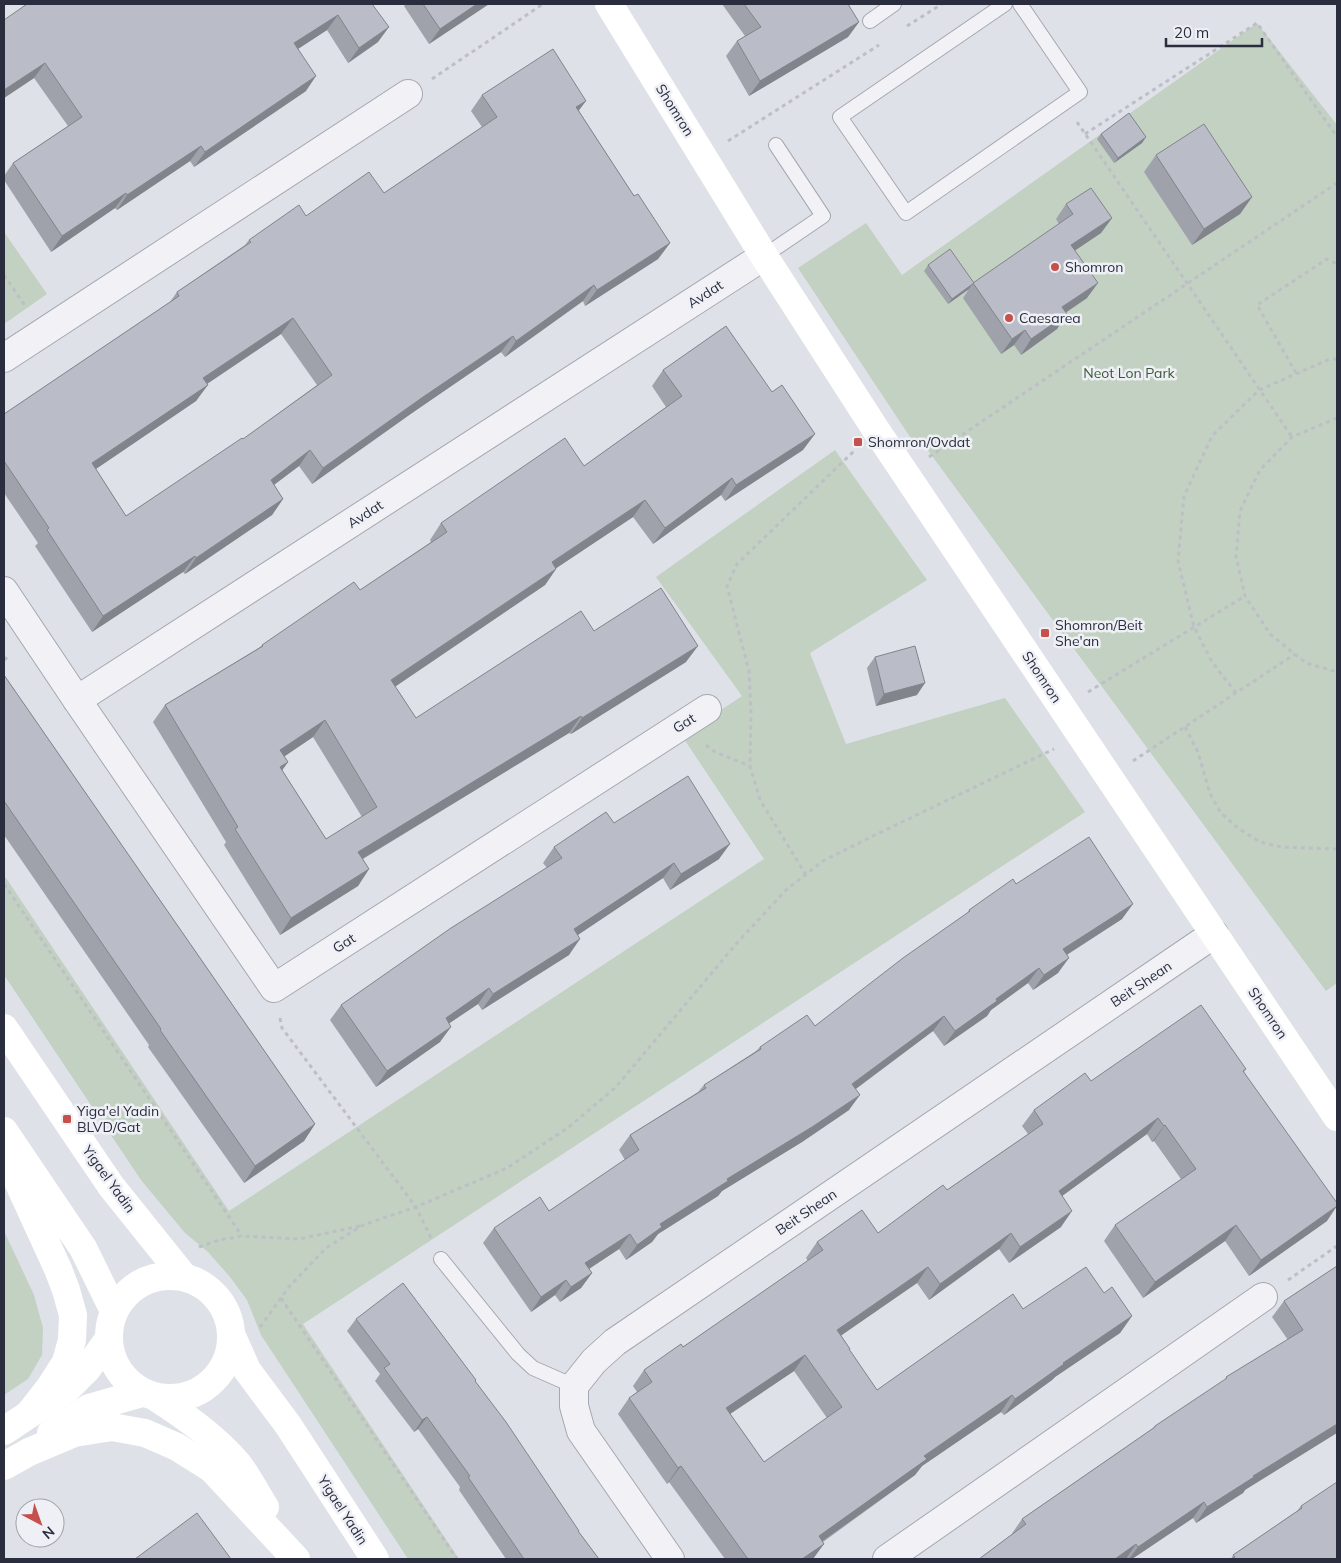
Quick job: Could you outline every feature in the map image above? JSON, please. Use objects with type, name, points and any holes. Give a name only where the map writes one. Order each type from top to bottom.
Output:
[{"type":"main road","name":"Shomron","points":[[609,4],[764,256],[876,430],[1337,1117]]},
{"type":"main road","name":"Yigael Yadin","points":[[4,1028],[111,1186],[176,1267]]},
{"type":"main road","points":[[4,1131],[82,1248],[114,1311]]},
{"type":"main road","points":[[4,1151],[58,1269],[73,1315],[72,1340],[66,1362],[29,1414]]},
{"type":"main road","points":[[4,1465],[89,1408],[149,1395],[175,1399],[193,1394],[209,1384],[222,1370],[229,1353],[235,1345],[227,1315],[217,1298],[176,1267],[163,1276],[143,1282],[126,1294],[114,1311],[109,1325],[108,1340],[111,1356],[118,1371],[128,1383],[149,1395],[189,1420],[212,1439],[238,1465],[298,1559]]},
{"type":"main road","points":[[4,1431],[67,1389],[87,1369],[108,1340]]},
{"type":"main road","name":"Yigael Yadin","points":[[235,1345],[247,1370],[288,1425],[375,1559]]},
{"type":"main road","points":[[4,1465],[74,1433],[112,1427],[145,1433],[177,1447],[212,1468],[298,1559]]},
{"type":"street","points":[[4,358],[408,94]]},
{"type":"street","name":"Avdat","points":[[77,700],[764,256]]},
{"type":"street","points":[[4,591],[274,988]]},
{"type":"street","name":"Gat","points":[[274,988],[707,709]]},
{"type":"street","name":"Beit Shean","points":[[574,1386],[594,1361],[615,1342],[1214,934]]},
{"type":"street","points":[[887,1559],[1263,1297]]},
{"type":"street","points":[[574,1386],[574,1406],[580,1431],[670,1559]]},
{"type":"lane","points":[[870,21],[894,4]]},
{"type":"lane","points":[[1005,4],[840,117],[906,213],[1080,92],[1020,4]]},
{"type":"lane","points":[[764,256],[823,216],[776,145]]},
{"type":"lane","points":[[441,1259],[518,1354],[533,1368],[574,1386]]},
{"type":"path","points":[[408,94],[543,4]]},
{"type":"path","points":[[901,30],[942,4]]},
{"type":"path","points":[[1085,134],[1257,23],[1337,137]]},
{"type":"path","points":[[703,157],[885,41]]},
{"type":"path","points":[[1080,92],[1076,121],[1292,437]]},
{"type":"path","points":[[905,473],[1337,183]]},
{"type":"path","points":[[1296,373],[1256,305],[1327,259],[1337,264]]},
{"type":"path","points":[[4,275],[44,332]]},
{"type":"path","points":[[1236,693],[1212,662],[1194,628],[1178,561],[1184,496],[1212,436],[1260,390],[1330,359],[1337,359]]},
{"type":"path","points":[[1337,418],[1292,437],[1260,470],[1240,511],[1236,557],[1245,596],[1270,634],[1306,662],[1337,672]]},
{"type":"path","points":[[806,875],[760,800],[750,766],[749,671],[727,586],[737,564],[876,430]]},
{"type":"path","points":[[1062,708],[1245,596]]},
{"type":"path","points":[[1109,777],[1295,654]]},
{"type":"path","points":[[678,727],[685,729],[715,752],[750,766]]},
{"type":"path","points":[[1185,727],[1198,752],[1210,794],[1221,813],[1238,828],[1260,842],[1281,847],[1337,849]]},
{"type":"path","points":[[176,1267],[219,1240],[242,1236],[299,1239],[363,1226],[416,1207],[508,1168],[569,1127],[616,1087],[736,944],[786,890],[823,861],[1081,736]]},
{"type":"path","points":[[4,884],[242,1236]]},
{"type":"path","points":[[274,988],[282,1028],[416,1207],[441,1259]]},
{"type":"path","points":[[235,1345],[326,1248],[363,1226]]},
{"type":"path","points":[[1263,1297],[1337,1246]]},
{"type":"path","points":[[281,1298],[458,1559]]},
{"type":"green space","name":"Neot Lon Park","points":[[1257,23],[1337,125],[1337,983],[1326,991],[924,445],[918,449],[798,268],[866,223],[902,275]]},
{"type":"green space","points":[[4,232],[47,294],[4,324]]},
{"type":"green space","points":[[835,450],[927,580],[810,653],[846,744],[1005,698],[1085,812],[303,1324],[459,1559],[408,1559],[261,1335],[247,1300],[208,1252],[185,1233],[141,1180],[4,975],[4,875],[229,1211],[764,859],[682,736],[742,696],[656,577]]},
{"type":"green space","points":[[4,1231],[34,1295],[43,1328],[42,1355],[28,1379],[4,1395]]},
{"type":"building","points":[[27,4],[372,4],[389,27],[359,48],[338,15],[294,43],[316,76],[205,152],[201,146],[62,236],[13,163],[82,117],[45,63],[4,90],[4,20]]},
{"type":"building","points":[[423,4],[477,4],[440,29]]},
{"type":"building","points":[[744,4],[848,4],[859,22],[760,81],[737,41],[761,27]]},
{"type":"building","points":[[553,49],[586,101],[576,107],[634,196],[638,194],[670,243],[597,290],[594,285],[516,341],[513,336],[323,468],[310,450],[271,480],[283,499],[196,558],[195,556],[103,616],[47,530],[49,528],[4,461],[4,414],[179,296],[177,292],[251,242],[249,240],[299,205],[306,216],[369,172],[384,193],[497,117],[482,95]],"holes":[[[293,318],[332,375],[243,439],[126,516],[92,463],[208,385],[203,378]]]},
{"type":"building","points":[[1129,113],[1146,137],[1118,158],[1101,134]]},
{"type":"building","points":[[1204,124],[1252,197],[1204,229],[1156,155]]},
{"type":"building","points":[[1091,188],[1112,218],[1071,245],[1098,283],[1062,307],[1067,314],[1031,339],[1025,330],[1012,339],[973,283],[1073,214],[1066,204]]},
{"type":"building","points":[[950,249],[974,283],[952,299],[928,265]]},
{"type":"building","points":[[726,326],[772,392],[782,385],[815,434],[736,485],[732,478],[665,528],[645,500],[552,562],[556,569],[391,680],[416,718],[581,611],[594,631],[661,588],[698,646],[358,852],[369,869],[291,918],[235,829],[238,827],[165,705],[263,646],[354,582],[360,590],[447,532],[441,523],[565,438],[584,466],[682,396],[663,370]],"holes":[[[325,720],[377,807],[326,839],[280,767],[288,762],[280,750]]]},
{"type":"building","points":[[915,646],[925,683],[884,694],[875,657]]},
{"type":"building","points":[[4,675],[315,1124],[255,1166],[4,801]]},
{"type":"building","points":[[688,776],[730,844],[681,874],[674,863],[574,929],[580,939],[493,994],[489,988],[446,1018],[451,1027],[387,1071],[341,1005],[451,928],[562,858],[554,847],[606,812],[614,823]]},
{"type":"building","points":[[1089,837],[1133,904],[1063,949],[1069,958],[1044,975],[1039,968],[955,1031],[944,1016],[852,1084],[860,1095],[727,1179],[728,1181],[660,1224],[662,1227],[637,1245],[630,1234],[585,1263],[592,1273],[571,1287],[566,1280],[541,1297],[494,1228],[540,1197],[549,1211],[639,1150],[630,1135],[706,1088],[704,1085],[761,1049],[760,1047],[807,1015],[815,1026],[903,958],[1013,879],[1016,884]]},
{"type":"building","points":[[1201,1005],[1246,1069],[1243,1071],[1337,1203],[1337,1206],[1261,1260],[1236,1225],[1155,1282],[1115,1225],[1196,1169],[1158,1118],[1059,1191],[1072,1211],[1020,1247],[1011,1233],[940,1284],[928,1267],[837,1330],[877,1390],[1013,1294],[1023,1309],[1086,1267],[1104,1293],[1112,1287],[1132,1316],[1063,1363],[1015,1399],[1012,1395],[924,1456],[927,1459],[819,1536],[824,1544],[802,1559],[748,1559],[681,1466],[678,1468],[629,1398],[652,1382],[644,1370],[681,1344],[683,1347],[823,1250],[817,1242],[862,1210],[878,1233],[943,1185],[947,1190],[1043,1124],[1034,1110],[1085,1073],[1091,1081]],"holes":[[[805,1355],[842,1407],[764,1462],[726,1408]]]},
{"type":"building","points":[[1337,1266],[1337,1424],[1207,1507],[1204,1502],[1138,1547],[1136,1544],[1115,1559],[979,1559],[1026,1524],[1022,1519],[1226,1377],[1303,1330],[1284,1301]]},
{"type":"building","points":[[403,1283],[506,1422],[578,1531],[599,1559],[524,1559],[468,1477],[470,1476],[427,1417],[422,1420],[384,1368],[390,1364],[356,1319]]},
{"type":"building","points":[[1337,1482],[1337,1559],[1232,1559],[1235,1557],[1233,1555]]},
{"type":"building","points":[[197,1513],[231,1559],[135,1559]]},
{"type":"place","name":"Shomron","points":[[1055,267]]},
{"type":"place","name":"Caesarea","points":[[1009,318]]},
{"type":"place","name":"Shomron/Ovdat","points":[[858,442]]},
{"type":"place","name":"Shomron/Beit She'an","points":[[1045,633]]},
{"type":"place","name":"Yiga'el Yadin BLVD/Gat","points":[[67,1119]]}]
